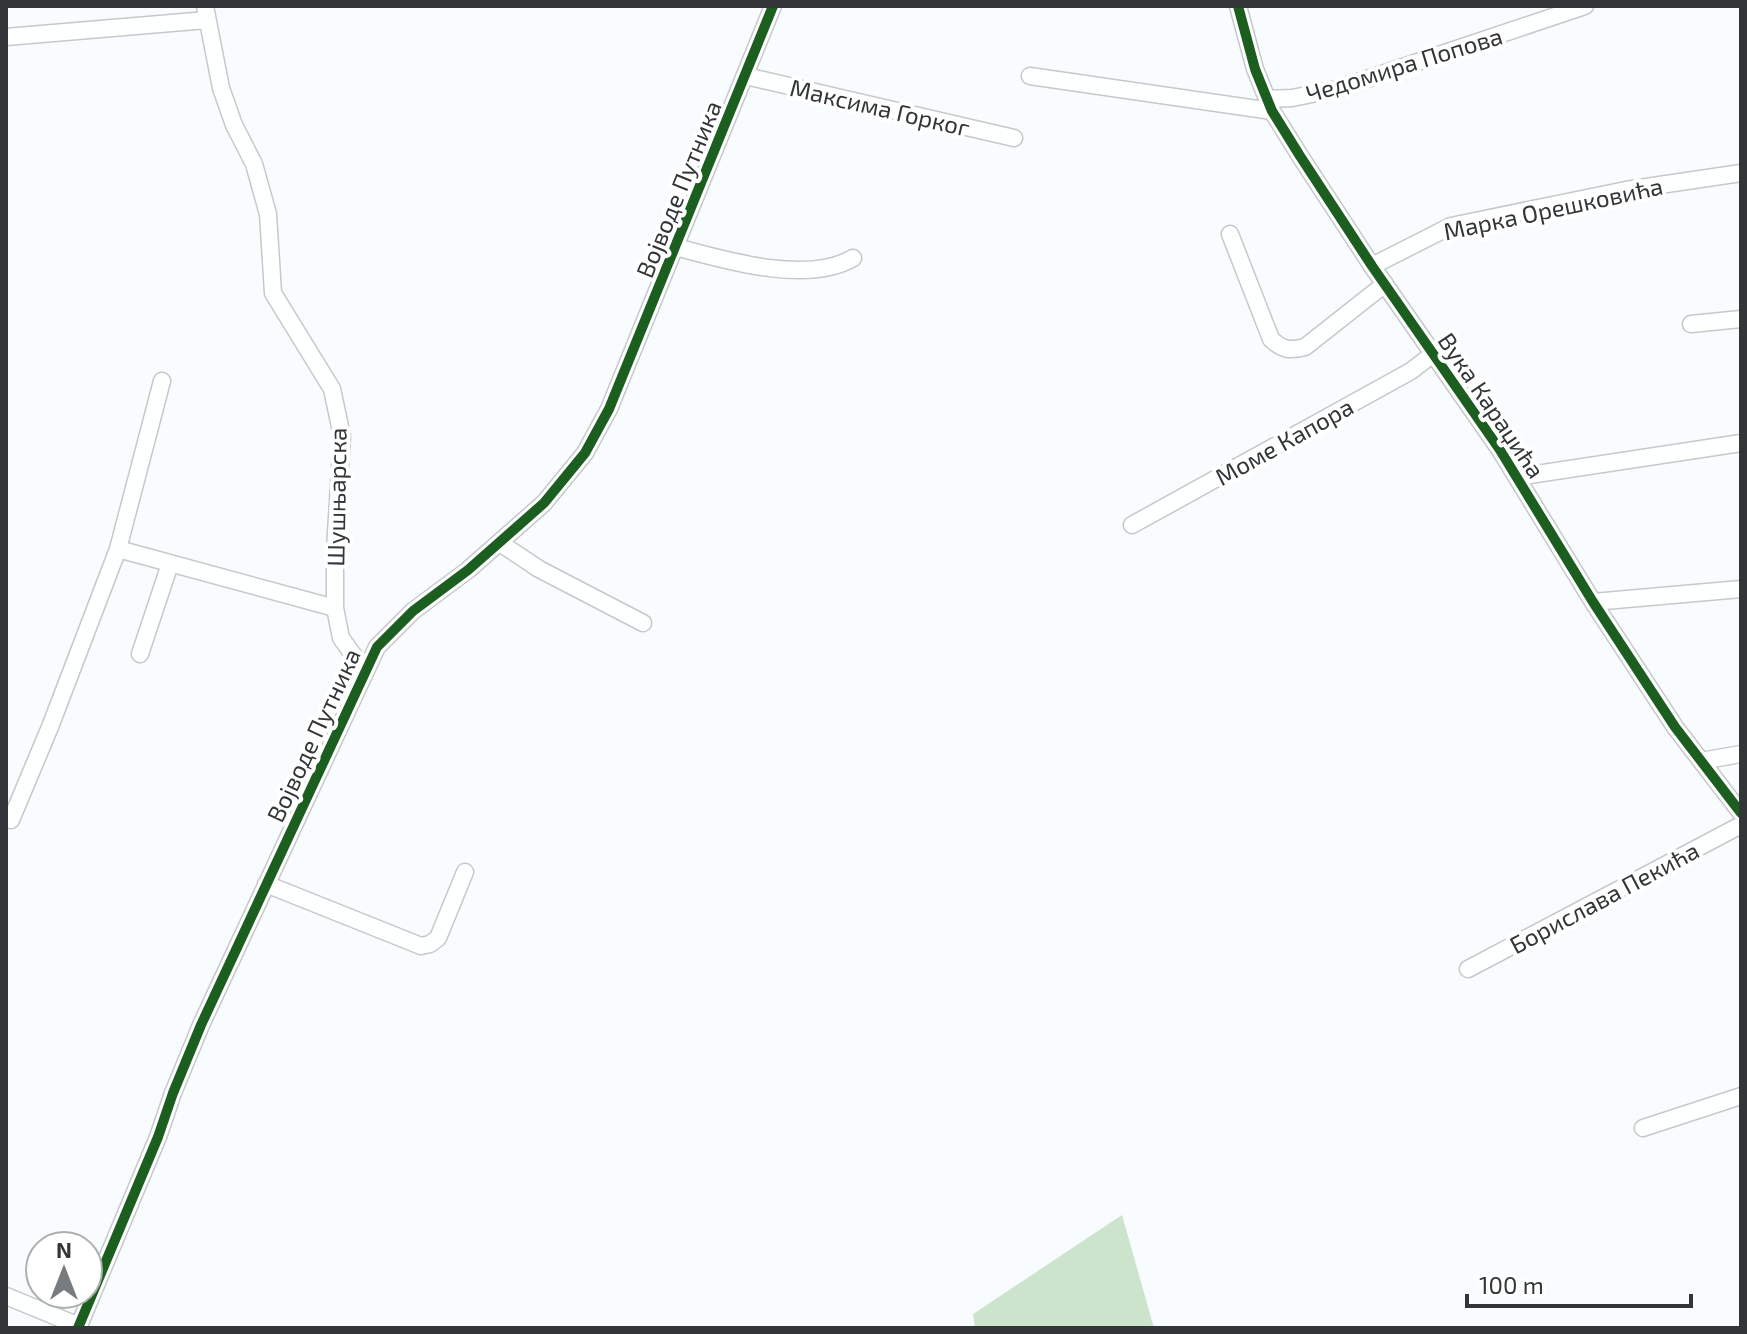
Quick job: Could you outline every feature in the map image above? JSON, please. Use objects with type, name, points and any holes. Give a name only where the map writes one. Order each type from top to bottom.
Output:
[{"type":"street","name":"Војводе Путника","points":[[78,1327],[158,1137],[201,1025],[377,647],[413,611],[500,543],[544,503],[585,453],[609,409],[773,6]]},
{"type":"street","name":"Вука Караџића","points":[[1238,6],[1255,69],[1270,105],[1372,266],[1517,477],[1593,602],[1675,727],[1741,813]]},
{"type":"street","name":"Чедомира Попова","points":[[1030,76],[1270,105],[1337,89],[1585,6]]},
{"type":"street","points":[[6,37],[206,13]]},
{"type":"street","name":"Шушњарска","points":[[206,13],[221,88],[234,125],[254,164],[268,214],[273,293],[332,389],[342,436],[335,608],[341,638],[365,671]]},
{"type":"street","name":"Максима Горког","points":[[746,76],[1014,138]]},
{"type":"street","name":"Марка Орешковића","points":[[1372,266],[1451,226],[1626,190],[1741,173]]},
{"type":"street","points":[[1230,234],[1271,339],[1280,348],[1294,350],[1305,347],[1385,284]]},
{"type":"street","points":[[676,247],[737,261],[808,270],[835,267],[853,258]]},
{"type":"street","points":[[1691,324],[1741,319]]},
{"type":"street","name":"Моме Капора","points":[[1132,525],[1411,371],[1433,354]]},
{"type":"street","points":[[11,820],[118,549],[162,381]]},
{"type":"street","points":[[1517,477],[1741,443]]},
{"type":"street","points":[[500,543],[539,569],[643,623]]},
{"type":"street","points":[[118,549],[335,608]]},
{"type":"street","points":[[140,654],[170,564]]},
{"type":"street","points":[[1593,602],[1741,589]]},
{"type":"street","points":[[1701,761],[1741,754]]},
{"type":"street","name":"Борислава Пекића","points":[[1468,969],[1741,825]]},
{"type":"street","points":[[266,884],[421,946],[438,938],[465,872]]},
{"type":"street","points":[[1643,1128],[1741,1096]]},
{"type":"street","points":[[6,1296],[78,1327]]},
{"type":"green space","points":[[1122,1215],[1154,1328],[975,1328],[973,1314]]},
{"type":"cycle path","points":[[78,1328],[201,1025],[377,647],[413,611],[468,570],[544,503],[585,453],[609,409],[773,6]]},
{"type":"cycle path","points":[[1238,6],[1255,69],[1272,111],[1300,156],[1500,450],[1593,602],[1675,727],[1741,813]]}]
